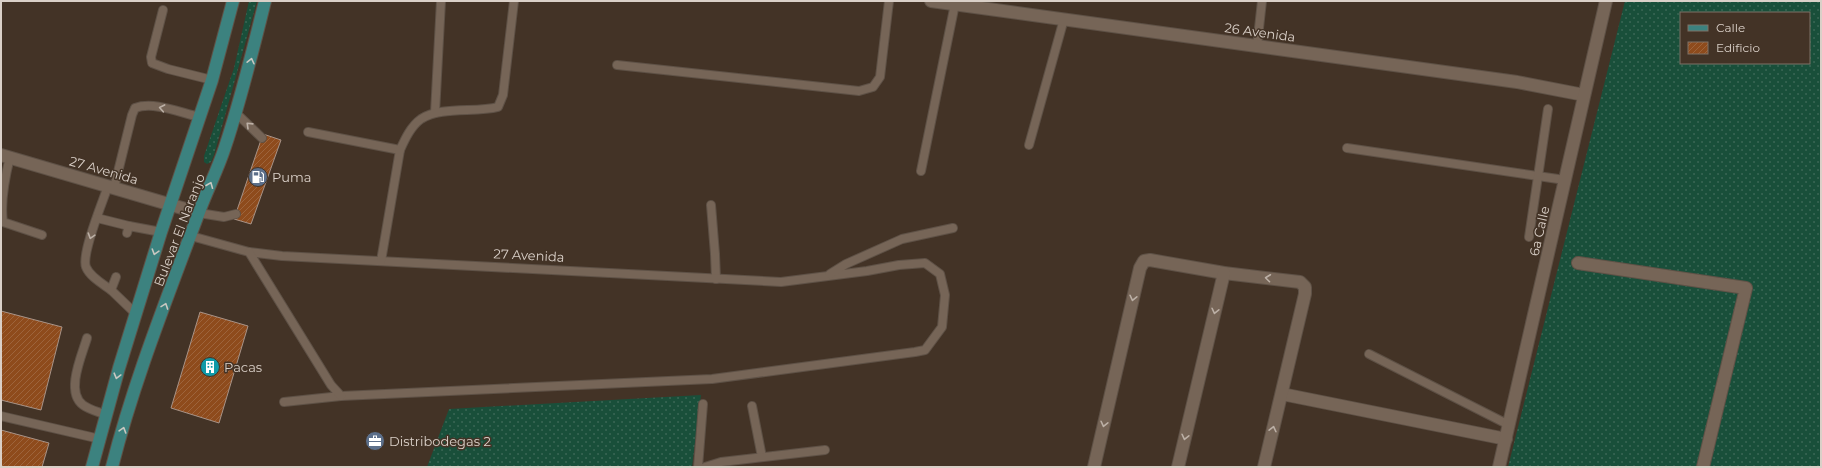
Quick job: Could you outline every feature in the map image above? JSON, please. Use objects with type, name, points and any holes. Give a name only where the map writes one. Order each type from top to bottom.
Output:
[{"type":"main road","name":"Bulevar El Naranjo","points":[[92,467],[106,415],[161,232],[212,80],[233,1]]},
{"type":"main road","name":"Bulevar El Naranjo","points":[[112,467],[143,365],[224,149],[244,89],[265,1]]},
{"type":"street","name":"26 Avenida","points":[[931,1],[1517,82],[1584,95]]},
{"type":"street","name":"6a Calle","points":[[1499,467],[1606,1]]},
{"type":"street","name":"27 Avenida","points":[[5,156],[199,213]]},
{"type":"street","points":[[1094,467],[1140,268],[1144,261],[1150,260],[1224,273],[1300,282],[1305,287],[1305,294],[1264,467]]},
{"type":"street","points":[[1578,263],[1746,288],[1703,467]]},
{"type":"street","points":[[1178,467],[1224,273]]},
{"type":"street","points":[[1282,394],[1506,439]]},
{"type":"lane","points":[[435,113],[441,1]]},
{"type":"lane","points":[[381,261],[400,150],[408,134],[421,120],[435,113],[498,107],[502,95],[514,1]]},
{"type":"lane","points":[[617,65],[858,91],[873,87],[880,77],[889,1]]},
{"type":"lane","points":[[1257,46],[1262,1]]},
{"type":"lane","points":[[921,171],[955,4]]},
{"type":"lane","points":[[163,10],[151,57],[152,64],[168,70],[212,80]]},
{"type":"lane","points":[[1029,145],[1064,19]]},
{"type":"lane","points":[[136,314],[111,290],[97,280],[86,266],[86,255],[97,218],[111,187],[135,108],[140,106],[149,106],[200,117]]},
{"type":"lane","points":[[1529,237],[1548,109]]},
{"type":"lane","points":[[236,113],[262,138]]},
{"type":"lane","points":[[308,132],[400,150]]},
{"type":"lane","points":[[1347,148],[1565,180]]},
{"type":"lane","points":[[5,156],[1,215],[3,222],[42,235]]},
{"type":"lane","points":[[711,205],[716,279]]},
{"type":"lane","points":[[199,213],[224,217],[236,214]]},
{"type":"lane","points":[[97,218],[128,229],[161,232]]},
{"type":"lane","points":[[828,276],[846,264],[902,239],[953,228]]},
{"type":"lane","name":"27 Avenida","points":[[191,236],[248,252],[282,256],[781,282],[867,271],[899,265],[925,263],[940,274],[945,295],[942,327],[925,350],[712,379],[341,396],[284,402]]},
{"type":"lane","points":[[248,252],[331,385],[341,396]]},
{"type":"lane","points":[[111,290],[116,277]]},
{"type":"lane","points":[[87,338],[75,380],[74,391],[82,405],[106,415]]},
{"type":"lane","points":[[1369,354],[1509,425]]},
{"type":"lane","points":[[698,467],[703,404]]},
{"type":"lane","points":[[752,406],[762,457]]},
{"type":"lane","points":[[1,416],[100,439]]},
{"type":"lane","points":[[705,467],[721,462],[825,450]]},
{"type":"green space","points":[[249,1],[257,1],[214,155],[211,162],[207,164],[204,162],[204,156],[234,68]]},
{"type":"green space","points":[[1625,1],[1821,1],[1821,467],[1508,467]]},
{"type":"green space","points":[[701,395],[692,467],[427,467],[449,409]]},
{"type":"building","name":"Puma","points":[[263,134],[281,140],[251,224],[234,219]]},
{"type":"building","points":[[1,311],[62,327],[41,410],[1,400]]},
{"type":"building","name":"Pacas","points":[[200,312],[248,326],[219,423],[171,408]]},
{"type":"building","points":[[1,430],[49,443],[42,467],[1,467]]},
{"type":"place","name":"Puma","points":[[258,177]]},
{"type":"place","name":"Pacas","points":[[210,367]]},
{"type":"place","name":"Distribodegas 2","points":[[375,441]]}]
